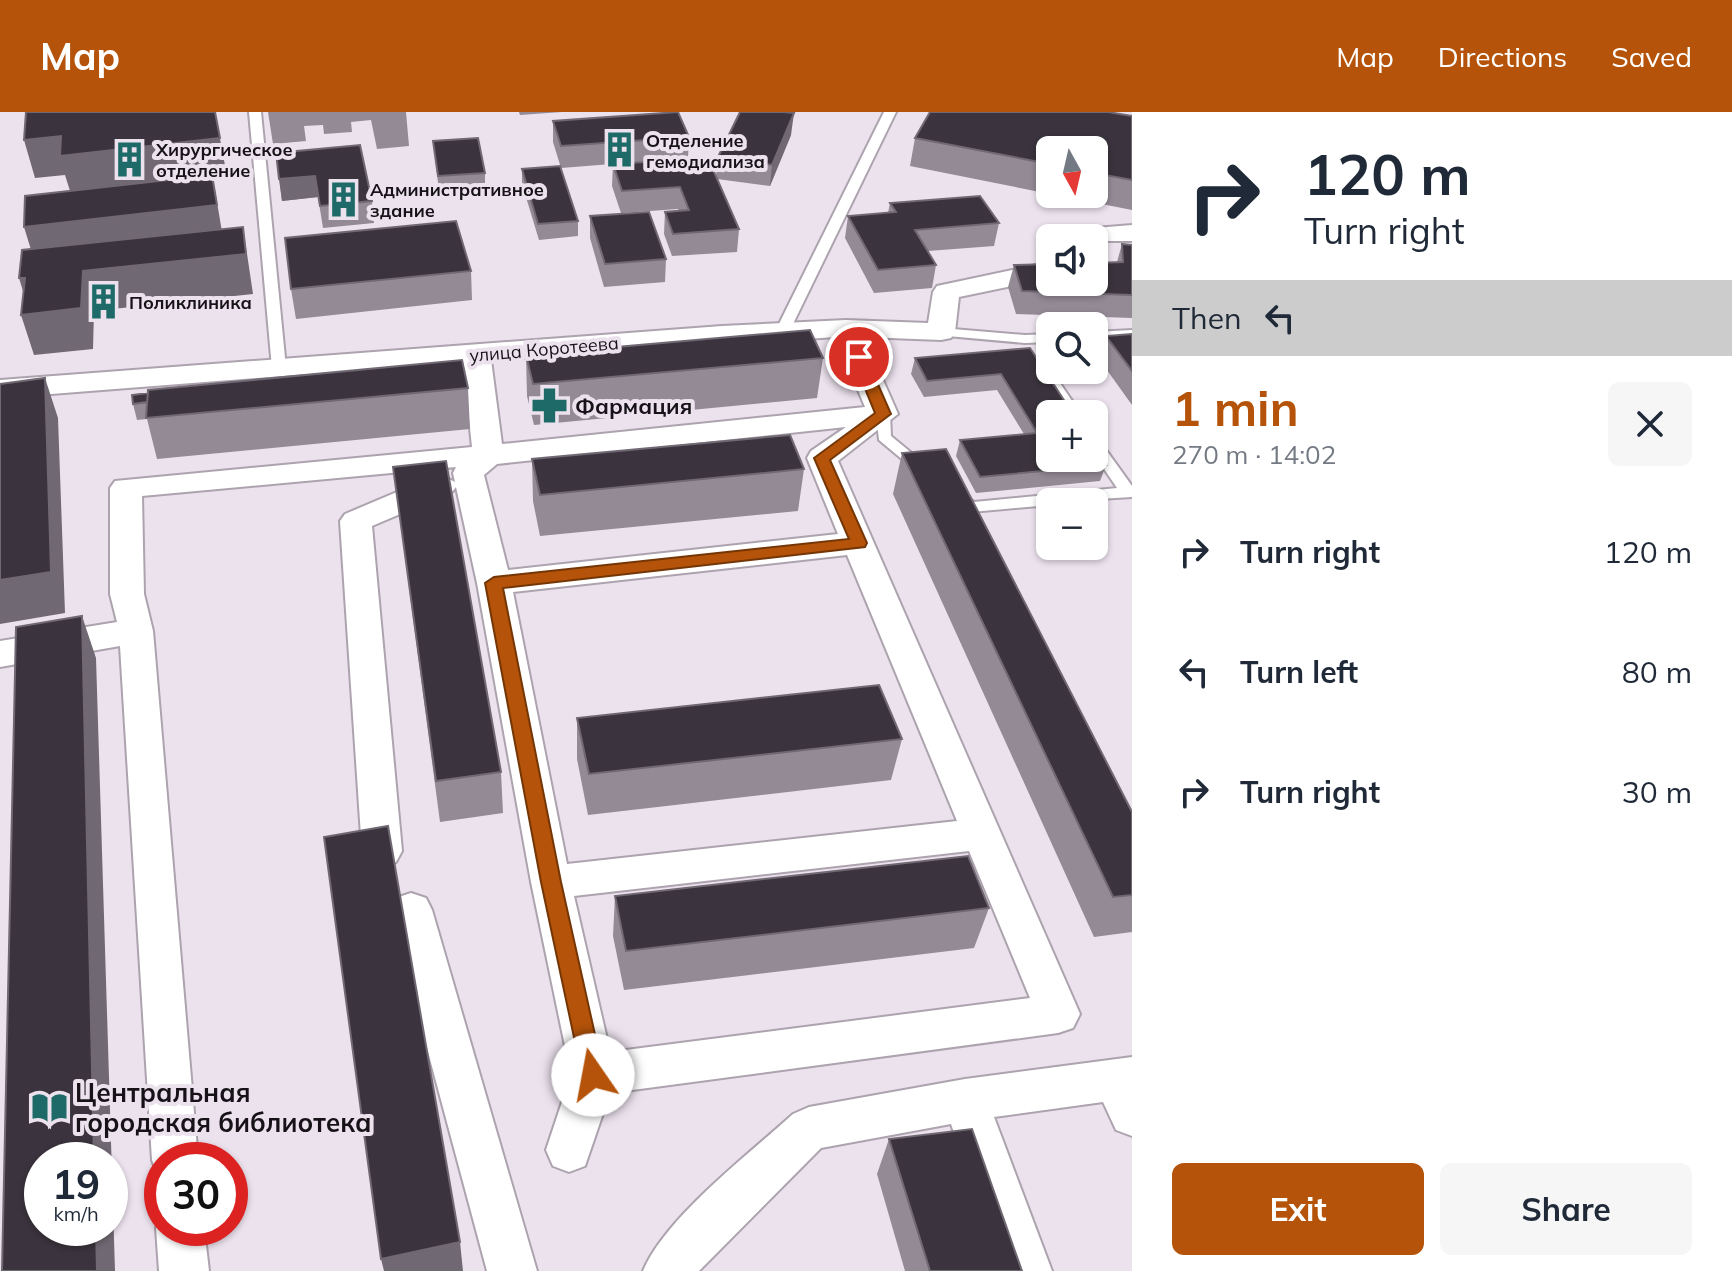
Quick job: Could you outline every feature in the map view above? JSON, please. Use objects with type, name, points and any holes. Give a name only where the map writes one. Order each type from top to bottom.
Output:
[{"type":"street","points":[[1108,234],[1132,233]]},
{"type":"street","points":[[941,332],[946,292],[1036,273]]},
{"type":"street","name":"улица Коротеева","points":[[0,389],[783,330],[846,328],[941,332]]},
{"type":"street","points":[[846,328],[883,414]]},
{"type":"street","points":[[476,355],[478,464],[494,583],[551,882],[593,1075],[569,1150]]},
{"type":"street","points":[[174,1142],[136,631],[127,594],[126,488],[478,464],[883,414]]},
{"type":"street","points":[[593,1075],[1058,1014],[822,458],[883,414]]},
{"type":"street","points":[[382,851],[356,521],[478,464]]},
{"type":"street","points":[[494,583],[859,543]]},
{"type":"street","points":[[0,654],[136,631]]},
{"type":"street","points":[[551,882],[981,834]]},
{"type":"street","points":[[411,910],[512,1271]]},
{"type":"street","points":[[686,1261],[809,1129],[965,1100],[1127,1091]]},
{"type":"street","points":[[965,1100],[1027,1271]]},
{"type":"street","points":[[182,1246],[184,1271]]},
{"type":"lane","points":[[255,112],[279,368]]},
{"type":"lane","points":[[783,330],[890,112]]},
{"type":"lane","points":[[941,332],[1031,350],[1036,347]]},
{"type":"lane","points":[[1108,335],[1132,334]]},
{"type":"lane","points":[[1031,350],[1065,400]]},
{"type":"lane","points":[[883,414],[884,437],[971,507],[1130,492]]},
{"type":"lane","points":[[1108,462],[1130,492]]},
{"type":"building","points":[[26,112],[215,112],[220,138],[60,156],[61,136],[24,140]]},
{"type":"building","points":[[678,112],[689,137],[561,146],[553,121]]},
{"type":"building","points":[[740,112],[794,113],[772,165],[718,157]]},
{"type":"building","points":[[930,112],[1108,112],[1132,116],[1132,180],[1108,176],[1108,136],[1036,136],[1036,161],[915,138]]},
{"type":"building","points":[[478,138],[485,173],[438,176],[433,141]]},
{"type":"building","points":[[360,145],[372,201],[320,206],[315,176],[279,179],[276,153]]},
{"type":"building","points":[[708,158],[739,229],[673,234],[665,212],[689,210],[680,187],[622,191],[613,164]]},
{"type":"building","points":[[560,166],[578,221],[538,224],[522,169]]},
{"type":"building","points":[[212,175],[217,205],[24,227],[25,196]]},
{"type":"building","points":[[980,196],[999,223],[915,230],[936,265],[878,270],[848,216],[896,212],[890,203]]},
{"type":"building","points":[[649,212],[666,259],[605,264],[590,216]]},
{"type":"building","points":[[456,221],[471,271],[291,289],[285,238]]},
{"type":"building","points":[[243,227],[246,254],[83,271],[81,308],[21,315],[25,278],[19,278],[22,250]]},
{"type":"building","points":[[1122,244],[1132,245],[1132,295],[1108,294],[1108,263],[1123,262]]},
{"type":"building","points":[[1036,264],[1036,292],[1022,291],[1014,265]]},
{"type":"building","points":[[810,330],[823,358],[533,384],[526,355]]},
{"type":"building","points":[[1132,334],[1132,371],[1108,339],[1108,336]]},
{"type":"building","points":[[1030,348],[1036,357],[1036,384],[1053,384],[1064,400],[1036,400],[1036,431],[1001,374],[927,381],[915,358]]},
{"type":"building","points":[[462,360],[468,388],[146,418],[148,390]]},
{"type":"building","points":[[45,378],[51,572],[0,580],[0,384]]},
{"type":"building","points":[[148,393],[147,402],[133,404],[132,395]]},
{"type":"building","points":[[1036,433],[1036,472],[980,477],[960,440]]},
{"type":"building","points":[[790,435],[804,469],[540,495],[532,459]]},
{"type":"building","points":[[946,449],[1132,812],[1132,895],[1113,897],[902,453]]},
{"type":"building","points":[[446,461],[501,772],[436,781],[393,467]]},
{"type":"building","points":[[82,616],[94,1142],[24,1142],[24,1246],[96,1246],[97,1271],[2,1271],[16,627]]},
{"type":"building","points":[[879,685],[902,739],[589,774],[577,718]]},
{"type":"building","points":[[388,826],[460,1242],[381,1259],[324,837]]},
{"type":"building","points":[[968,856],[989,908],[626,951],[615,896]]},
{"type":"building","points":[[972,1129],[1022,1271],[930,1271],[889,1139]]},
{"type":"place","name":"Отделение гемодиализа","points":[[620,150]]},
{"type":"place","name":"Хирургическое отделение","points":[[130,159]]},
{"type":"place","name":"Административное здание","points":[[344,199]]},
{"type":"place","name":"Поликлиника","points":[[103,302]]},
{"type":"place","name":"Фармация","points":[[549,406]]},
{"type":"place","name":"Центральная городская библиотека","points":[[49,1107]]},
{"type":"route","points":[[593,1075],[551,882],[494,583],[859,543],[822,458],[883,414],[859,357]]}]
